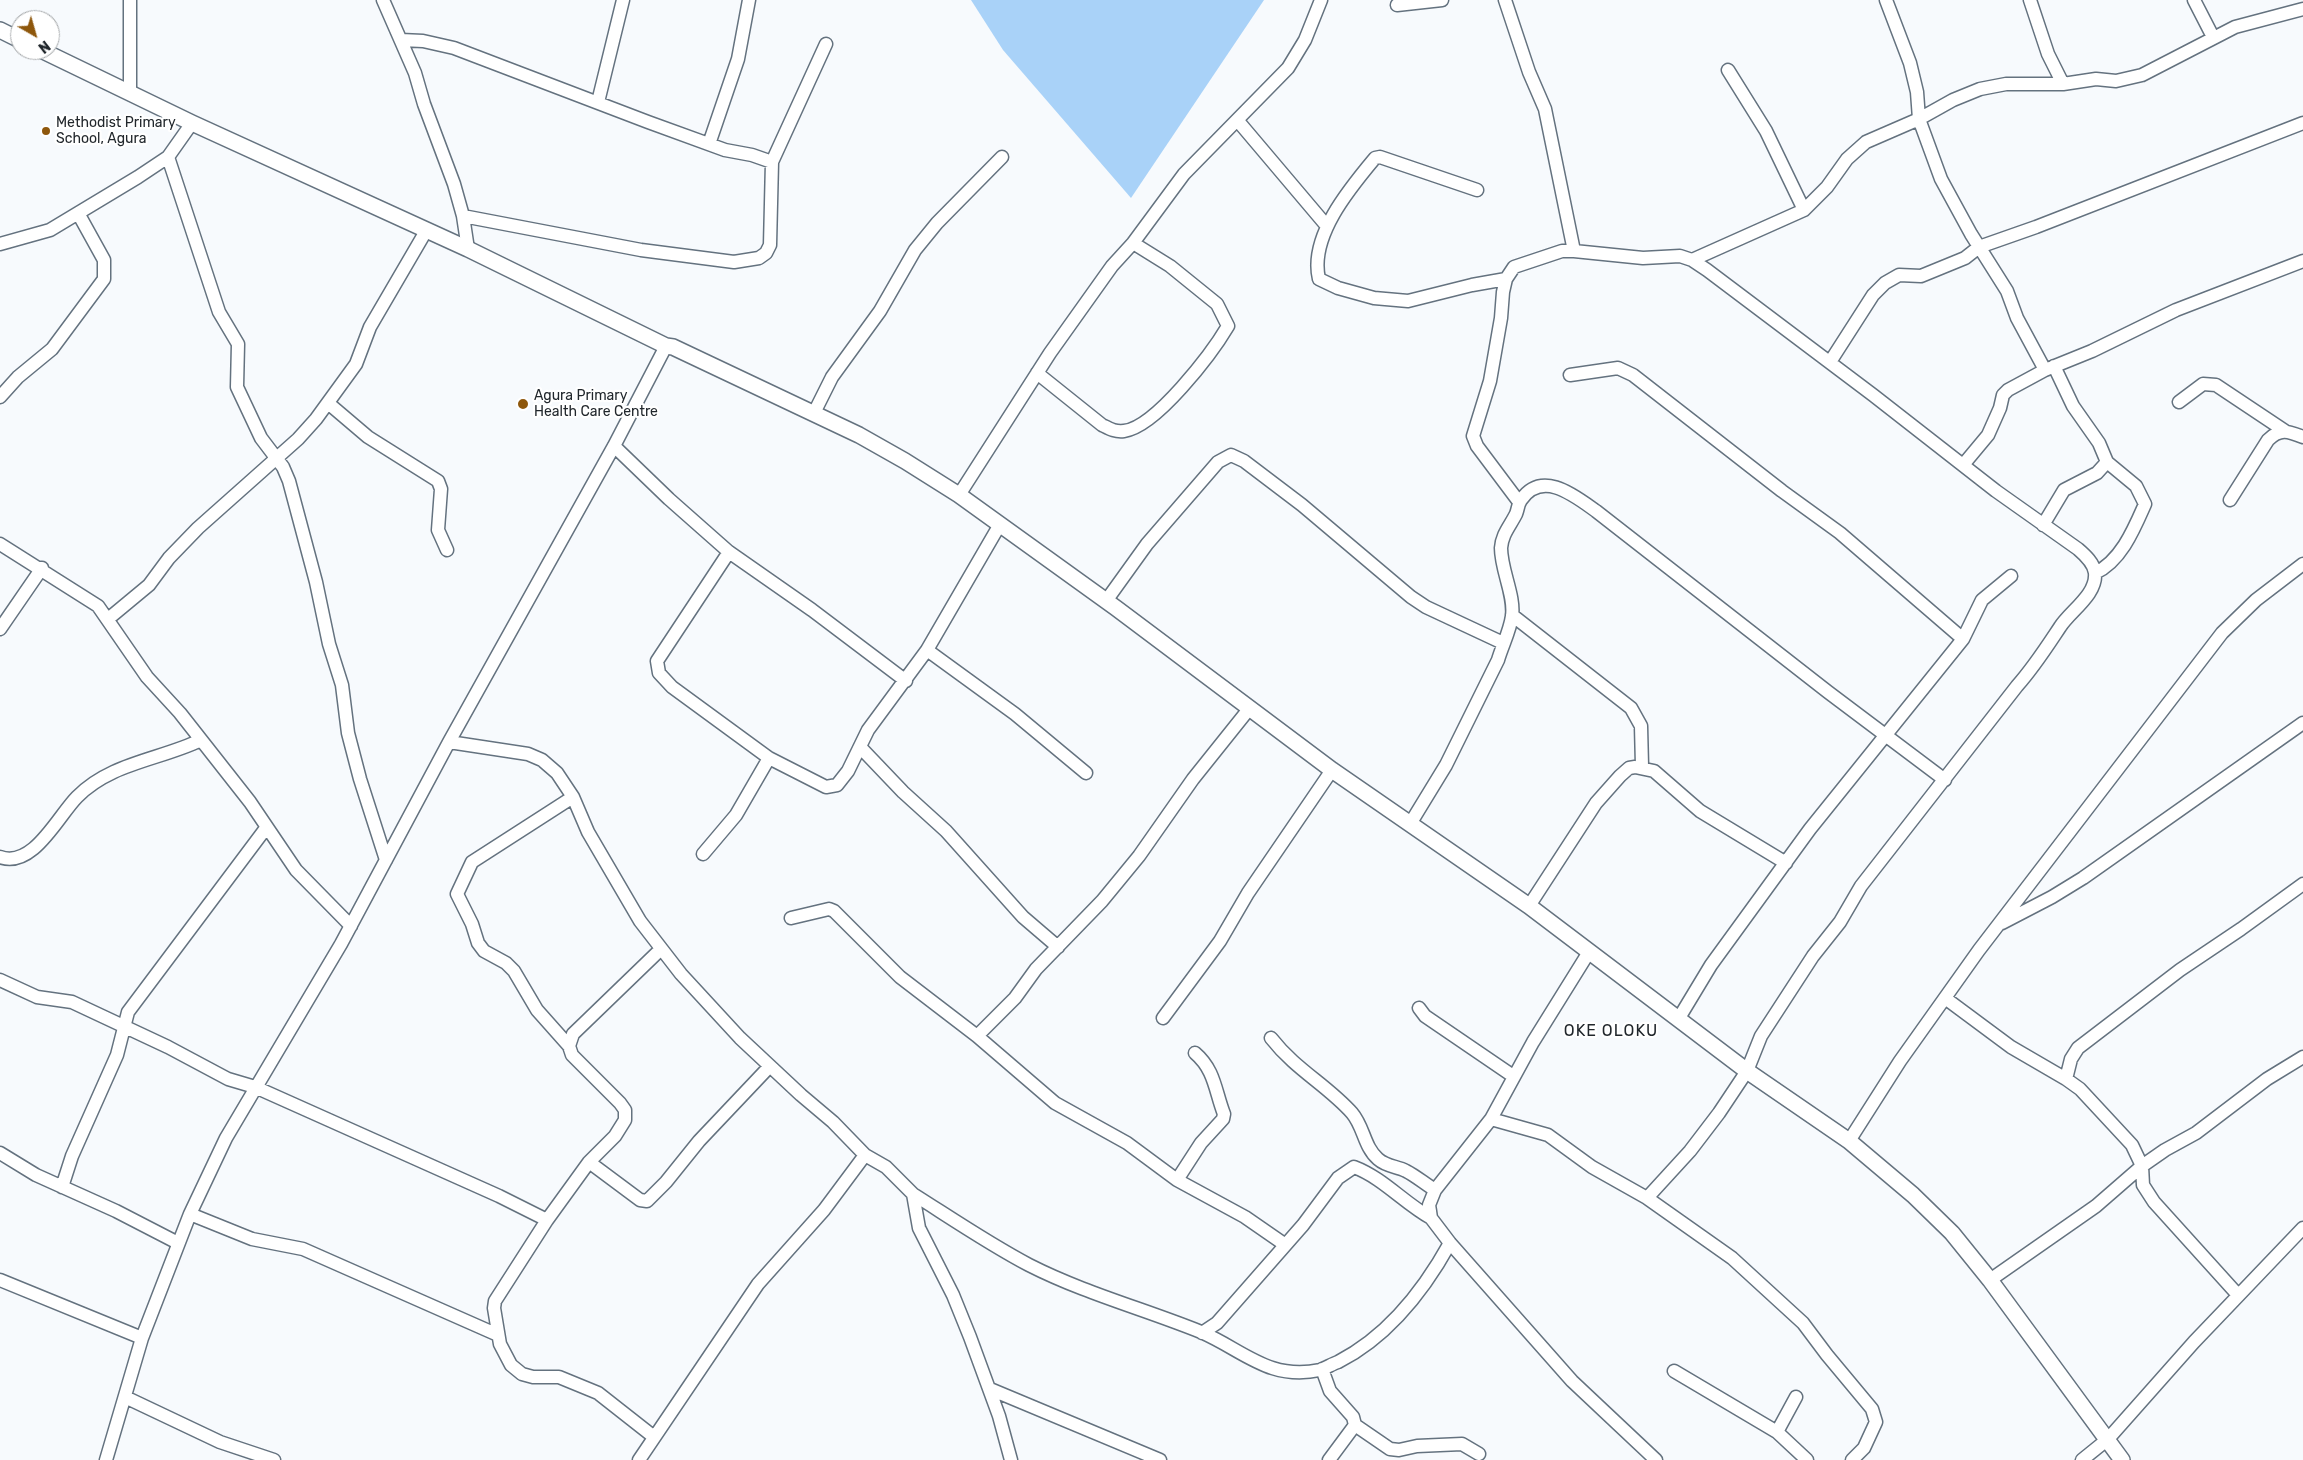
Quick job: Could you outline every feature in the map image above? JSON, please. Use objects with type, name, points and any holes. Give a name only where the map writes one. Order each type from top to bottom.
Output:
[{"type":"street","points":[[130,0],[130,94]]},
{"type":"street","points":[[383,0],[415,74],[463,216],[468,249]]},
{"type":"street","points":[[598,102],[622,0]]},
{"type":"street","points":[[709,144],[738,59],[749,0]]},
{"type":"street","points":[[958,495],[1088,298],[1112,266],[1133,243],[1184,174],[1288,68],[1305,40],[1321,0]]},
{"type":"street","points":[[1397,5],[1442,0]]},
{"type":"street","points":[[1505,0],[1529,72],[1545,109],[1574,251]]},
{"type":"street","points":[[1886,0],[1910,63],[1917,92],[1920,119],[1941,179],[1979,247],[2007,291],[2017,318],[2099,443],[2107,462],[2136,486],[2145,504],[2116,558],[2108,567],[2095,573]]},
{"type":"street","points":[[2030,0],[2048,54],[2063,84]]},
{"type":"street","points":[[2194,0],[2212,37]]},
{"type":"street","points":[[1692,260],[1804,210],[1827,187],[1838,170],[1858,148],[1866,142],[1920,119],[1953,100],[1980,89],[2006,84],[2063,84],[2096,79],[2116,81],[2142,74],[2235,27],[2303,9]]},
{"type":"street","points":[[401,40],[423,41],[454,48],[709,144],[772,162]]},
{"type":"street","points":[[463,216],[641,250],[734,262],[748,262],[760,258],[766,253],[770,245],[772,162],[826,44]]},
{"type":"street","points":[[60,59],[130,94],[468,249],[666,346],[673,347],[814,414],[905,461],[958,495],[1106,601],[1332,770],[1529,906],[1747,1070],[1849,1141],[1952,1233],[1990,1280],[2122,1460]]},
{"type":"street","points":[[1728,70],[1766,131],[1804,210]]},
{"type":"street","points":[[1238,121],[1326,226]]},
{"type":"street","points":[[0,244],[50,230],[168,157],[192,122]]},
{"type":"street","points":[[1830,362],[1860,314],[1885,283],[1899,275],[1921,276],[1965,258],[1979,247],[2036,227],[2303,123]]},
{"type":"street","points":[[814,414],[832,377],[880,311],[915,250],[936,223],[1002,156]]},
{"type":"street","points":[[168,157],[219,312],[238,344],[237,387],[261,438],[275,457],[289,482],[316,582],[329,644],[342,685],[348,733],[386,860]]},
{"type":"street","points":[[1477,190],[1380,157],[1375,158],[1326,226],[1317,269],[1319,280],[1338,288],[1374,298],[1408,301],[1472,285],[1506,279]]},
{"type":"street","points":[[0,397],[18,377],[52,349],[104,279],[104,260],[78,213]]},
{"type":"street","points":[[108,619],[150,585],[169,558],[198,528],[275,457],[298,439],[328,403],[356,364],[370,327],[426,231]]},
{"type":"street","points":[[1037,374],[1102,425],[1113,431],[1125,431],[1146,422],[1160,411],[1217,345],[1228,326],[1217,304],[1170,266],[1133,243]]},
{"type":"street","points":[[1519,502],[1477,446],[1473,436],[1490,381],[1506,279],[1514,266],[1562,251],[1642,258],[1680,256],[1692,260],[1830,362],[2089,559],[2095,573],[2090,591],[2060,626],[2039,662],[1861,886],[1840,922],[1813,956],[1761,1036],[1747,1070],[1690,1151],[1647,1198]]},
{"type":"street","points":[[1963,465],[1988,435],[2000,408],[2003,395],[2050,368],[2092,351],[2176,310],[2303,261]]},
{"type":"street","points":[[106,1460],[142,1338],[190,1214],[226,1138],[350,926],[449,742],[614,446],[666,346]]},
{"type":"street","points":[[1570,374],[1618,368],[1633,375],[1782,491],[1840,533],[1964,640]]},
{"type":"street","points":[[2179,402],[2203,384],[2216,385],[2285,430],[2303,437]]},
{"type":"street","points":[[328,403],[368,437],[438,481],[441,489],[438,530],[446,550]]},
{"type":"street","points":[[2230,500],[2268,440],[2275,432],[2285,430]]},
{"type":"street","points":[[614,446],[669,499],[729,552],[812,610],[906,681]]},
{"type":"street","points":[[1106,601],[1153,537],[1218,462],[1231,455],[1244,461],[1302,505],[1411,597],[1426,607],[1503,643]]},
{"type":"street","points":[[2043,525],[2064,490],[2097,473],[2107,462]]},
{"type":"street","points":[[1410,824],[1446,765],[1498,660],[1512,615],[1501,547],[1505,530],[1516,513],[1519,502],[1526,494],[1537,487],[1547,486],[1565,489],[1607,519],[1945,780]]},
{"type":"street","points":[[729,552],[657,661],[660,673],[672,686],[769,758],[826,787],[837,784],[861,748],[868,730],[928,650],[999,526]]},
{"type":"street","points":[[0,544],[42,568],[98,606],[147,676],[180,713],[250,802],[296,870],[350,926]]},
{"type":"street","points":[[1849,1141],[1884,1085],[1945,998],[2222,633],[2256,600],[2303,564]]},
{"type":"street","points":[[0,629],[42,568]]},
{"type":"street","points":[[1679,1018],[1711,964],[1810,830],[1964,640],[1982,600],[2011,576]]},
{"type":"street","points":[[1512,615],[1631,708],[1640,726],[1642,766]]},
{"type":"street","points":[[928,650],[1015,714],[1086,773]]},
{"type":"street","points":[[977,1036],[1015,998],[1036,969],[1102,901],[1139,856],[1194,779],[1249,709]]},
{"type":"street","points":[[1999,925],[2052,898],[2098,868],[2303,723]]},
{"type":"street","points":[[0,858],[15,859],[24,856],[34,849],[76,798],[96,780],[111,772],[181,749],[201,740]]},
{"type":"street","points":[[449,742],[528,754],[542,760],[557,773],[573,797],[588,832],[640,921],[681,974],[728,1026],[833,1122],[865,1155],[886,1167],[913,1194],[1030,1265],[1142,1312],[1202,1333],[1242,1356],[1273,1369],[1295,1372],[1322,1370],[1365,1346],[1383,1330],[1436,1268],[1450,1243]]},
{"type":"street","points":[[861,748],[903,792],[946,831],[1023,917],[1058,947]]},
{"type":"street","points":[[703,854],[736,814],[769,758]]},
{"type":"street","points":[[1529,906],[1596,802],[1628,768],[1642,766],[1654,770],[1700,811],[1786,863]]},
{"type":"street","points":[[1163,1018],[1220,941],[1248,893],[1332,770]]},
{"type":"street","points":[[573,797],[472,862],[458,888],[457,894],[472,924],[478,943],[484,950],[506,962],[514,971],[537,1010],[569,1046],[572,1055],[625,1110],[625,1120],[615,1136],[589,1162],[546,1220],[495,1301],[494,1308],[500,1344],[511,1365],[522,1374],[533,1377],[558,1376],[598,1393],[654,1437]]},
{"type":"street","points":[[62,1187],[72,1156],[106,1083],[128,1012],[266,828]]},
{"type":"street","points":[[2066,1079],[2071,1059],[2078,1048],[2180,970],[2303,884]]},
{"type":"street","points":[[791,918],[829,909],[834,911],[900,977],[977,1036],[1055,1103],[1127,1143],[1177,1180],[1245,1217],[1284,1244]]},
{"type":"street","points":[[569,1046],[573,1034],[661,949]]},
{"type":"street","points":[[1431,1218],[1429,1206],[1435,1190],[1491,1119],[1513,1076],[1588,952]]},
{"type":"street","points":[[0,980],[37,997],[72,1002],[228,1079],[255,1087],[499,1196],[546,1220]]},
{"type":"street","points":[[1945,998],[2018,1052],[2080,1089],[2132,1144],[2142,1166],[2142,1185],[2154,1202],[2238,1295]]},
{"type":"street","points":[[1420,1008],[1425,1016],[1513,1076]]},
{"type":"street","points":[[1271,1038],[1295,1065],[1351,1112],[1358,1120],[1370,1151],[1377,1158],[1385,1165],[1405,1170],[1435,1190]]},
{"type":"street","points":[[1177,1180],[1201,1143],[1223,1119],[1224,1114],[1215,1079],[1203,1060],[1195,1053]]},
{"type":"street","points":[[1990,1280],[2096,1206],[2142,1166],[2165,1150],[2196,1133],[2267,1079],[2303,1057]]},
{"type":"street","points":[[589,1162],[640,1200],[647,1201],[666,1182],[698,1141],[770,1066]]},
{"type":"street","points":[[1491,1119],[1548,1135],[1592,1167],[1647,1198],[1732,1258],[1803,1323],[1872,1409],[1876,1422],[1864,1448],[1852,1460]]},
{"type":"street","points":[[0,1153],[62,1187],[116,1211],[178,1243]]},
{"type":"street","points":[[639,1460],[758,1284],[824,1210],[865,1155]]},
{"type":"street","points":[[1202,1333],[1218,1323],[1302,1225],[1338,1178],[1354,1167],[1369,1173],[1412,1207],[1431,1218],[1450,1243],[1572,1380],[1656,1460]]},
{"type":"street","points":[[913,1194],[920,1228],[953,1294],[990,1389],[1011,1460]]},
{"type":"street","points":[[190,1214],[261,1242],[303,1249],[498,1335]]},
{"type":"street","points":[[2082,1460],[2108,1439],[2238,1295],[2303,1228]]},
{"type":"street","points":[[0,1280],[142,1338]]},
{"type":"street","points":[[1322,1370],[1330,1391],[1353,1417],[1355,1425],[1390,1449],[1399,1450],[1417,1446],[1462,1444],[1479,1454]]},
{"type":"street","points":[[1674,1371],[1777,1432],[1807,1460]]},
{"type":"street","points":[[990,1389],[1160,1460]]},
{"type":"street","points":[[1777,1432],[1796,1396]]},
{"type":"street","points":[[125,1397],[220,1442],[274,1460]]},
{"type":"street","points":[[1329,1460],[1355,1425]]},
{"type":"shaded area","points":[[971,0],[1264,0],[1131,198],[1003,50]]},
{"type":"place","name":"Methodist Primary School, Agura","points":[[46,131]]},
{"type":"place","name":"Agura Primary Health Care Centre","points":[[523,404]]},
{"type":"district","name":"OKE OLOKU","points":[[1611,1031]]}]
